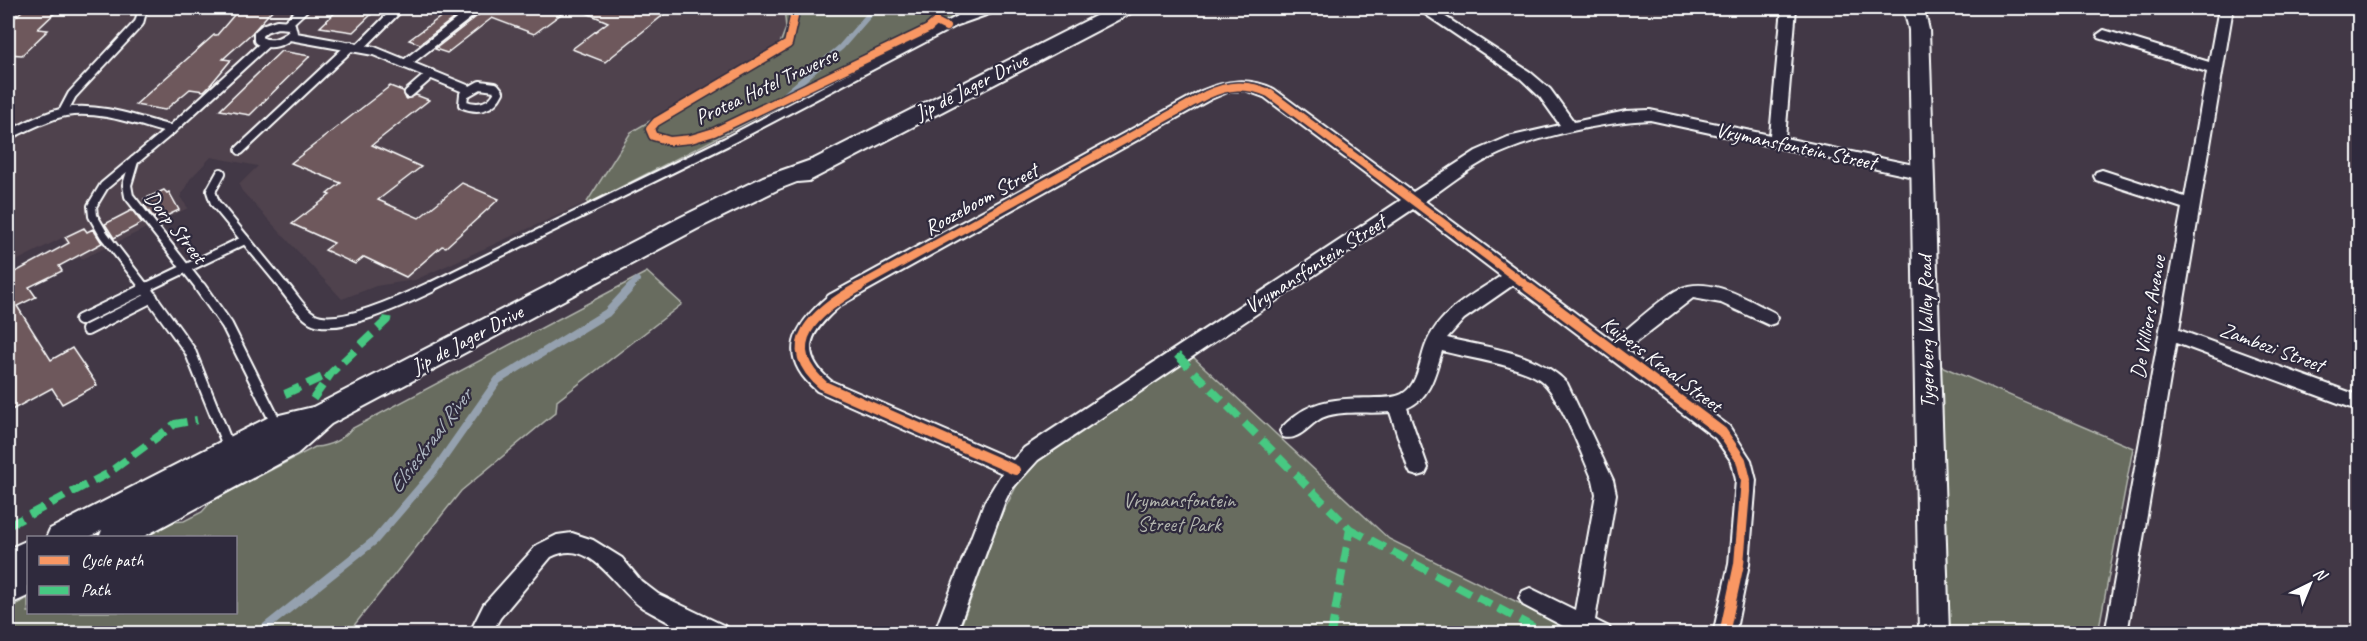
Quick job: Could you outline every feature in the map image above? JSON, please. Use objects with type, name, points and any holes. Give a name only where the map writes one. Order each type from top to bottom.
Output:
[{"type":"main road","name":"Jip de Jager Drive","points":[[62,536],[235,460],[614,263],[694,232],[776,190],[816,166],[1126,8]]},
{"type":"main road","name":"Tygerberg Valley Road","points":[[1919,15],[1934,633]]},
{"type":"main road","name":"Jip de Jager Drive","points":[[115,536],[235,460]]},
{"type":"main road","points":[[8,564],[27,554]]},
{"type":"main road","points":[[8,592],[27,582]]},
{"type":"street","points":[[1424,8],[1525,75],[1545,93],[1570,128]]},
{"type":"street","points":[[1777,142],[1789,8]]},
{"type":"street","name":"De Villiers Avenue","points":[[2116,633],[2226,8]]},
{"type":"street","points":[[2104,35],[2215,69]]},
{"type":"street","name":"Roozeboom Street","points":[[1015,470],[824,386],[814,379],[803,364],[801,356],[801,342],[810,324],[835,300],[1227,86],[1248,85],[1269,93],[1412,200]]},
{"type":"street","name":"Vrymansfontein Street","points":[[945,633],[987,518],[1004,485],[1015,470],[1048,441],[1412,200],[1492,150],[1514,141],[1570,128],[1626,116],[1650,115],[1923,174]]},
{"type":"street","points":[[2102,176],[2191,205]]},
{"type":"street","name":"Kuipers Kraal Street","points":[[1412,200],[1713,424],[1730,441],[1742,460],[1746,480],[1739,564],[1724,633]]},
{"type":"street","points":[[1290,431],[1312,414],[1325,409],[1396,403],[1410,398],[1418,391],[1436,342],[1450,322],[1514,276]]},
{"type":"street","points":[[1614,350],[1684,294],[1693,291],[1709,292],[1769,318]]},
{"type":"street","name":"Zambezi Street","points":[[2168,333],[2360,404]]},
{"type":"street","points":[[1436,342],[1533,367],[1548,375],[1560,388],[1603,480],[1606,494],[1592,629],[1530,598]]},
{"type":"street","points":[[1396,403],[1418,468]]},
{"type":"street","points":[[480,633],[492,611],[544,551],[556,544],[572,542],[586,546],[615,564],[634,588],[651,601],[719,633]]},
{"type":"lane","points":[[63,112],[72,95],[139,23],[142,12],[140,8]]},
{"type":"lane","points":[[265,44],[257,38],[261,31],[271,25],[287,24],[304,8]]},
{"type":"lane","points":[[360,47],[399,8]]},
{"type":"lane","points":[[405,64],[477,8]]},
{"type":"lane","points":[[957,21],[972,8]]},
{"type":"lane","points":[[221,173],[213,185],[212,197],[245,240],[313,319],[329,321],[379,309],[417,294],[586,212],[957,21],[993,8]]},
{"type":"lane","points":[[235,460],[190,351],[93,216],[92,206],[104,186],[171,130],[265,44],[281,41],[290,36],[293,30],[287,24]]},
{"type":"lane","points":[[290,36],[360,47],[469,90]]},
{"type":"lane","points":[[240,150],[351,46]]},
{"type":"lane","points":[[409,93],[430,74]]},
{"type":"lane","points":[[8,135],[63,112],[92,112],[171,130]]},
{"type":"lane","name":"Dorp Street","points":[[134,161],[127,185],[129,196],[187,269],[227,325],[282,436]]},
{"type":"lane","points":[[87,330],[187,269],[245,240]]},
{"type":"lane","points":[[80,320],[149,292]]},
{"type":"shaded area","points":[[8,8],[784,8],[786,28],[779,46],[631,132],[587,202],[415,280],[376,286],[342,299],[242,191],[239,185],[258,166],[211,157],[190,179],[180,197],[188,208],[82,259],[80,257],[77,259],[62,238],[8,265]]},
{"type":"green space","points":[[784,8],[967,8],[588,204],[587,202],[631,132],[779,46],[786,28]]},
{"type":"green space","points":[[647,272],[682,304],[557,401],[556,412],[461,491],[348,633],[8,633],[8,609],[27,599],[27,614],[237,614],[237,536],[146,536],[172,522],[184,521],[202,512],[212,501],[315,447],[335,442],[351,429]]},
{"type":"green space","name":"Vrymansfontein Street Park","points":[[1192,356],[1389,539],[1580,633],[958,634],[1000,518],[1017,485],[1040,458]]},
{"type":"green space","points":[[1941,366],[2133,448],[2098,633],[1948,633]]},
{"type":"building","points":[[25,8],[60,8],[38,29],[48,30],[22,55],[8,54],[8,24]]},
{"type":"building","points":[[240,8],[274,8],[252,33],[223,59],[231,60],[204,91],[190,89],[165,110],[135,105],[214,35],[217,35]]},
{"type":"building","points":[[340,8],[378,8],[353,32],[320,27]]},
{"type":"building","points":[[453,8],[467,8],[420,44],[409,40]]},
{"type":"building","points":[[483,8],[569,8],[534,34],[492,18],[447,53],[435,49],[481,13]]},
{"type":"building","points":[[575,8],[672,8],[605,62],[572,49],[608,22]]},
{"type":"building","points":[[281,51],[310,56],[250,115],[220,110]]},
{"type":"building","points":[[390,86],[403,91],[406,99],[416,95],[429,100],[372,145],[421,167],[378,200],[419,218],[462,183],[499,199],[446,247],[442,246],[406,277],[364,257],[355,264],[325,250],[334,243],[292,224],[330,195],[327,194],[341,183],[291,163]]},
{"type":"building","points":[[164,190],[169,192],[179,210],[160,219],[157,216],[154,218],[144,205],[147,203],[144,199]]},
{"type":"building","points":[[132,210],[142,223],[114,238],[105,224]]},
{"type":"building","points":[[84,228],[87,232],[93,229],[102,243],[59,266],[62,271],[29,287],[36,297],[17,306],[51,360],[72,348],[97,385],[62,404],[52,388],[8,412],[8,276],[69,243],[65,237]]},
{"type":"waterway","name":"Elsieskraal River","points":[[778,101],[841,47],[875,8]]},
{"type":"waterway","name":"Elsieskraal River","points":[[629,288],[637,280]]},
{"type":"waterway","name":"Elsieskraal River","points":[[257,634],[375,540],[435,470],[498,380],[607,313],[631,287]]},
{"type":"marked path","points":[[313,399],[332,372],[387,320],[388,314]]},
{"type":"marked path","points":[[1177,355],[1350,529],[1331,634]]},
{"type":"marked path","points":[[285,394],[329,374]]},
{"type":"marked path","points":[[8,526],[107,474],[175,424],[197,420]]},
{"type":"marked path","points":[[1350,529],[1546,634]]},
{"type":"cycle path","name":"Protea Hotel Traverse","points":[[791,8],[794,17],[788,44],[656,122],[650,129],[653,136],[670,141],[691,139],[714,132],[740,122],[825,77],[871,58],[928,29],[936,22],[946,27]]},
{"type":"cycle path","points":[[1015,470],[824,386],[811,375],[804,364],[801,353],[802,342],[807,331],[814,320],[835,300],[1206,95],[1222,88],[1245,85],[1269,93],[1722,432],[1741,460],[1746,480],[1739,564],[1724,634]]}]
